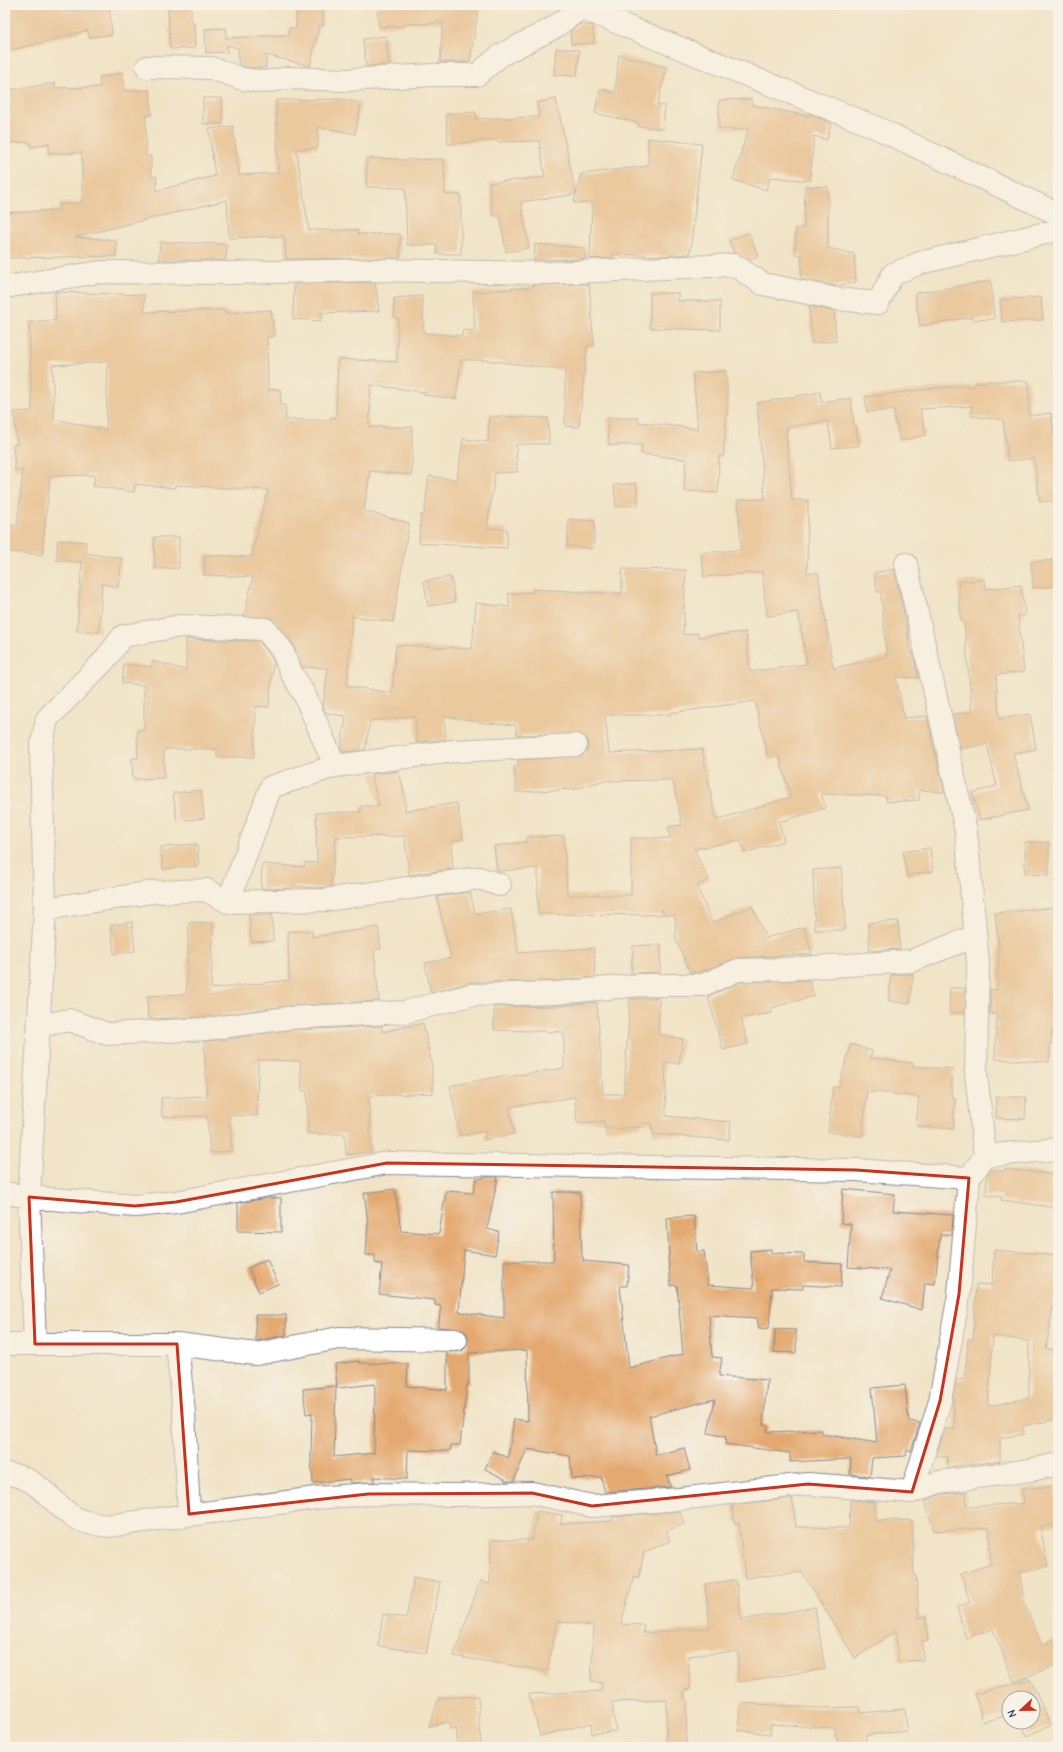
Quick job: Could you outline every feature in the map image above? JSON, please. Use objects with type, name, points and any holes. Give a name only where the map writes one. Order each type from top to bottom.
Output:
[{"type":"street","points":[[147,67],[211,68],[244,79],[265,82],[288,78],[347,80],[433,75],[477,75],[501,55],[555,27],[577,6],[665,40],[875,127],[1058,214]]},
{"type":"street","points":[[5,287],[100,272],[229,273],[375,270],[551,273],[734,265],[763,284],[837,299],[878,303],[893,274],[920,263],[1058,230]]},
{"type":"street","points":[[906,564],[966,831],[978,963],[976,1072],[985,1156],[969,1178],[959,1294],[940,1401],[912,1492]]},
{"type":"street","points":[[35,1344],[29,1197],[45,909],[41,749],[47,719],[104,661],[123,636],[180,626],[265,629],[282,650],[291,672],[305,696],[335,766]]},
{"type":"street","points":[[228,902],[271,787],[335,766],[454,751],[576,745]]},
{"type":"street","points":[[45,909],[153,892],[206,890],[228,902],[325,900],[479,878],[500,885]]},
{"type":"street","points":[[39,1026],[70,1020],[107,1034],[207,1029],[288,1018],[405,1012],[471,995],[556,993],[640,985],[703,985],[738,970],[784,969],[911,961],[975,936]]},
{"type":"street","points":[[985,1156],[1058,1149]]},
{"type":"street","points":[[5,1194],[134,1206],[176,1202],[387,1163],[856,1170],[969,1178]]},
{"type":"street","points":[[5,1344],[177,1344],[256,1354],[339,1338],[456,1340]]},
{"type":"street","points":[[177,1344],[180,1386],[184,1413],[189,1514]]},
{"type":"street","points":[[5,1474],[26,1478],[43,1489],[72,1516],[88,1523],[108,1526],[189,1514],[368,1494],[454,1495],[532,1492],[592,1506],[679,1499],[808,1484],[912,1492],[939,1482],[1031,1470],[1058,1464]]},
{"type":"highlighted area","points":[[387,1163],[856,1170],[969,1178],[959,1294],[940,1401],[912,1492],[808,1484],[592,1506],[532,1493],[368,1494],[189,1514],[177,1344],[35,1344],[29,1197],[135,1206],[176,1202]]},
{"type":"building","points":[[5,5],[62,5],[63,12],[109,7],[112,35],[89,37],[88,30],[5,52]]},
{"type":"building","points":[[168,5],[191,5],[191,23],[194,23],[195,48],[170,49]]},
{"type":"building","points":[[296,5],[323,5],[323,26],[319,26],[310,66],[266,55],[266,68],[246,67],[239,65],[238,48],[227,45],[227,52],[206,53],[205,29],[226,28],[226,38],[288,35],[290,27],[296,29]]},
{"type":"building","points":[[377,5],[479,5],[470,62],[440,62],[443,23],[403,24],[403,26],[379,27]]},
{"type":"building","points":[[580,24],[593,26],[594,43],[571,44],[570,31]]},
{"type":"building","points":[[386,36],[389,65],[366,66],[363,39]]},
{"type":"building","points":[[556,48],[579,50],[577,76],[554,75]]},
{"type":"building","points":[[619,55],[667,67],[657,105],[665,106],[663,129],[638,126],[639,123],[595,113],[600,89],[615,93]]},
{"type":"building","points":[[123,73],[125,91],[150,90],[152,115],[146,116],[146,156],[151,156],[151,176],[157,177],[156,191],[215,176],[209,129],[233,126],[239,175],[278,173],[276,100],[340,99],[361,103],[355,134],[318,127],[318,148],[296,149],[309,230],[358,230],[358,234],[400,234],[400,258],[286,259],[284,236],[229,238],[227,200],[75,237],[116,240],[116,256],[5,258],[5,213],[60,210],[59,204],[82,203],[82,153],[49,153],[49,143],[32,147],[30,142],[5,143],[5,91],[55,83],[55,88],[100,87],[99,77]]},
{"type":"building","points":[[203,98],[222,98],[223,124],[203,124]]},
{"type":"building","points":[[556,99],[576,194],[521,202],[529,248],[506,252],[500,216],[493,216],[489,183],[545,177],[539,141],[497,142],[497,140],[448,144],[446,114],[476,112],[476,119],[539,117],[537,103]]},
{"type":"building","points":[[752,99],[752,105],[809,116],[810,114],[831,123],[827,140],[814,136],[810,181],[770,177],[766,190],[733,180],[748,129],[719,129],[719,100]]},
{"type":"building","points":[[648,138],[702,144],[690,254],[663,256],[613,254],[613,258],[590,259],[592,203],[574,203],[581,174],[648,166]]},
{"type":"building","points":[[367,158],[399,160],[444,159],[445,194],[461,195],[461,254],[437,254],[437,245],[407,245],[405,188],[366,187]]},
{"type":"building","points":[[805,186],[828,187],[828,248],[854,254],[856,282],[838,286],[801,279],[802,255],[795,254],[796,228],[804,228]]},
{"type":"building","points":[[749,233],[758,256],[748,259],[734,253],[729,241]]},
{"type":"building","points":[[160,242],[227,244],[226,260],[159,260]]},
{"type":"building","points":[[535,244],[585,248],[586,259],[534,260]]},
{"type":"building","points":[[991,281],[994,319],[972,320],[972,317],[920,326],[915,293]]},
{"type":"building","points":[[375,282],[379,311],[321,313],[321,321],[293,319],[294,284]]},
{"type":"building","points":[[589,284],[594,346],[587,346],[579,427],[565,426],[565,370],[485,360],[461,360],[456,399],[424,395],[425,392],[371,385],[369,427],[412,427],[412,475],[370,471],[364,511],[409,523],[393,622],[352,616],[347,686],[392,693],[396,645],[472,649],[476,603],[510,607],[508,594],[534,592],[533,589],[622,594],[622,569],[686,570],[683,635],[698,633],[699,637],[746,632],[750,672],[807,664],[798,612],[767,616],[762,572],[704,577],[701,553],[741,550],[738,500],[765,499],[757,403],[820,392],[821,402],[851,398],[854,426],[856,426],[859,446],[832,448],[828,421],[787,427],[788,430],[786,431],[792,500],[808,500],[807,573],[818,573],[833,668],[887,657],[881,592],[877,592],[874,573],[894,569],[907,627],[910,652],[913,652],[918,676],[918,678],[896,677],[904,718],[927,716],[944,792],[919,790],[919,800],[887,802],[886,796],[821,794],[826,808],[779,822],[784,841],[744,853],[740,840],[694,849],[709,880],[697,886],[712,923],[752,906],[766,938],[804,927],[812,954],[737,958],[700,972],[690,972],[676,940],[675,915],[665,915],[662,909],[662,915],[538,914],[538,868],[497,871],[494,846],[527,842],[527,837],[564,836],[567,895],[631,895],[631,838],[670,838],[668,827],[682,825],[673,780],[602,781],[576,789],[516,792],[514,767],[518,767],[518,760],[582,756],[587,751],[588,745],[587,739],[581,734],[517,735],[516,725],[486,723],[444,716],[446,739],[417,743],[415,716],[370,721],[365,750],[343,752],[341,747],[346,716],[326,713],[323,707],[328,668],[302,667],[292,642],[271,618],[244,616],[253,577],[204,575],[205,555],[251,557],[268,490],[175,485],[175,488],[135,484],[134,492],[93,486],[95,475],[50,476],[42,555],[5,551],[5,524],[17,526],[23,470],[15,471],[13,445],[17,444],[14,412],[32,411],[29,322],[56,320],[55,292],[145,295],[144,312],[226,310],[226,313],[271,310],[274,336],[267,337],[268,390],[280,389],[281,405],[285,405],[286,420],[330,420],[331,417],[336,418],[338,359],[397,362],[398,318],[394,318],[394,298],[422,296],[424,333],[462,336],[463,330],[475,331],[473,292],[533,287],[533,285]],"holes":[[[108,362],[106,430],[54,419],[52,365]],[[755,701],[768,758],[779,756],[791,797],[716,820],[702,749],[609,753],[605,715],[670,715],[670,713]]]},
{"type":"building","points":[[650,293],[678,293],[678,301],[720,301],[720,330],[650,328]]},
{"type":"building","points":[[1041,297],[1043,320],[1002,322],[1000,300]]},
{"type":"building","points":[[809,306],[834,311],[836,341],[812,343]]},
{"type":"building","points":[[726,371],[728,403],[723,457],[719,456],[718,493],[684,491],[686,459],[641,454],[642,445],[609,445],[607,418],[638,418],[638,422],[698,429],[693,373]]},
{"type":"building","points":[[990,381],[1029,381],[1029,416],[1051,413],[1058,467],[1058,500],[1040,502],[1034,458],[1008,461],[1003,420],[971,416],[972,406],[920,409],[926,435],[900,441],[894,410],[867,412],[865,397],[936,388],[974,386],[975,383]]},
{"type":"building","points":[[489,416],[548,418],[549,444],[516,444],[517,472],[495,473],[487,528],[507,529],[507,548],[419,543],[421,514],[424,515],[429,476],[457,480],[463,439],[488,442]]},
{"type":"building","points":[[636,483],[638,505],[616,507],[614,485]]},
{"type":"building","points":[[569,519],[595,521],[593,549],[567,546]]},
{"type":"building","points":[[154,537],[179,537],[179,568],[155,569]]},
{"type":"building","points":[[58,540],[86,542],[85,553],[122,558],[118,587],[102,584],[99,632],[77,631],[82,562],[56,560]]},
{"type":"building","points":[[1058,560],[1058,586],[1033,588],[1031,562]]},
{"type":"building","points":[[451,577],[455,602],[428,606],[424,581]]},
{"type":"building","points":[[985,580],[986,589],[1021,585],[1025,615],[1018,616],[1024,672],[996,675],[999,719],[1030,714],[1036,749],[1013,753],[1028,810],[980,820],[972,793],[997,786],[987,744],[960,749],[953,714],[972,712],[964,621],[961,621],[958,581]]},
{"type":"building","points":[[186,639],[259,641],[271,656],[275,665],[273,665],[269,707],[256,706],[254,757],[217,757],[217,749],[164,749],[164,778],[133,779],[132,758],[138,758],[137,730],[144,730],[144,685],[122,683],[124,664],[151,667],[153,661],[186,670]]},
{"type":"building","points":[[399,771],[405,796],[405,811],[457,803],[463,839],[451,842],[453,869],[409,875],[405,836],[336,837],[331,887],[315,888],[292,886],[292,888],[261,889],[262,864],[304,867],[305,862],[317,863],[316,813],[361,812],[361,806],[379,806],[371,774]]},
{"type":"building","points":[[201,790],[204,818],[177,821],[173,793]]},
{"type":"building","points":[[1025,842],[1049,842],[1049,875],[1025,874]]},
{"type":"building","points":[[197,844],[199,866],[163,869],[161,847]]},
{"type":"building","points":[[930,848],[933,871],[907,876],[903,852]]},
{"type":"building","points":[[841,868],[845,908],[845,930],[815,930],[813,870]]},
{"type":"building","points":[[470,892],[475,914],[511,909],[518,953],[594,948],[595,977],[555,981],[471,982],[431,993],[425,963],[451,958],[437,897]]},
{"type":"building","points":[[1058,907],[1058,1031],[1052,1031],[1049,1062],[995,1059],[997,1014],[990,1014],[990,989],[997,990],[999,949],[995,913]]},
{"type":"building","points":[[249,914],[272,914],[273,941],[251,942]]},
{"type":"building","points":[[898,921],[900,949],[870,951],[868,923]]},
{"type":"building","points":[[132,922],[135,951],[114,954],[111,925]]},
{"type":"building","points":[[189,922],[213,923],[211,989],[289,980],[288,931],[312,931],[312,937],[378,927],[381,949],[374,950],[379,1001],[287,1006],[206,1017],[148,1019],[147,996],[186,994]]},
{"type":"building","points":[[661,944],[660,972],[631,973],[633,946]]},
{"type":"building","points":[[913,974],[910,1004],[889,1001],[891,975]]},
{"type":"building","points":[[809,980],[814,996],[771,1008],[772,1013],[741,1018],[748,1044],[723,1050],[708,996],[741,982]]},
{"type":"building","points":[[950,988],[965,988],[965,1013],[949,1013]]},
{"type":"building","points":[[659,998],[658,1035],[683,1039],[679,1064],[665,1062],[666,1116],[731,1122],[729,1140],[653,1134],[651,1123],[642,1123],[641,1127],[605,1129],[604,1121],[577,1123],[575,1097],[509,1107],[514,1134],[484,1140],[486,1131],[460,1136],[450,1086],[506,1075],[507,1077],[564,1068],[564,1032],[494,1030],[494,1007],[556,1006],[597,1002],[603,1094],[624,1094],[630,999]]},
{"type":"building","points":[[423,1023],[432,1066],[433,1093],[369,1096],[371,1152],[346,1155],[345,1134],[308,1134],[307,1091],[302,1091],[300,1061],[258,1060],[257,1116],[229,1115],[232,1151],[210,1153],[207,1116],[162,1117],[161,1098],[207,1096],[204,1042],[289,1030],[382,1026],[382,1032]]},
{"type":"building","points":[[851,1044],[872,1051],[870,1058],[913,1063],[912,1066],[953,1069],[951,1097],[955,1097],[953,1129],[916,1126],[919,1097],[867,1091],[862,1136],[828,1132],[833,1087],[838,1088]]},
{"type":"building","points":[[996,1097],[1026,1097],[1025,1119],[996,1118]]},
{"type":"building","points":[[1005,1169],[1058,1175],[1058,1208],[1001,1200],[1002,1196],[986,1195],[987,1175],[990,1170],[1005,1171]]},
{"type":"building","points":[[498,1177],[487,1229],[499,1232],[495,1255],[464,1250],[459,1312],[504,1318],[504,1261],[554,1261],[553,1192],[580,1192],[583,1261],[629,1265],[627,1286],[620,1286],[629,1368],[683,1354],[677,1285],[671,1286],[668,1256],[667,1218],[694,1216],[697,1252],[704,1251],[708,1285],[754,1288],[750,1251],[771,1249],[771,1253],[804,1254],[804,1262],[842,1264],[841,1287],[803,1285],[803,1289],[772,1288],[769,1328],[759,1329],[757,1318],[709,1315],[712,1357],[722,1358],[719,1376],[767,1380],[763,1425],[768,1426],[767,1432],[822,1430],[822,1434],[877,1443],[872,1388],[905,1385],[909,1421],[920,1423],[911,1451],[907,1450],[906,1456],[872,1458],[870,1476],[850,1474],[851,1459],[790,1462],[790,1453],[725,1444],[726,1437],[708,1433],[715,1399],[649,1416],[656,1455],[684,1448],[690,1470],[667,1476],[671,1487],[605,1492],[601,1477],[572,1479],[570,1456],[527,1449],[514,1481],[505,1481],[505,1479],[485,1469],[493,1451],[508,1458],[514,1419],[528,1421],[527,1350],[469,1353],[469,1384],[467,1384],[460,1445],[451,1445],[450,1451],[408,1450],[407,1479],[374,1477],[374,1482],[350,1483],[350,1479],[313,1483],[311,1459],[312,1413],[306,1414],[303,1389],[336,1386],[334,1457],[374,1453],[375,1384],[337,1388],[335,1364],[359,1361],[359,1363],[408,1364],[407,1386],[447,1390],[447,1352],[462,1351],[466,1347],[468,1341],[467,1334],[462,1329],[438,1327],[441,1306],[435,1305],[435,1300],[379,1294],[382,1264],[375,1263],[375,1255],[366,1255],[368,1222],[364,1193],[395,1189],[401,1231],[439,1234],[446,1191],[473,1193],[476,1179]]},
{"type":"building","points":[[843,1189],[895,1194],[893,1211],[953,1215],[952,1235],[940,1235],[935,1284],[925,1283],[922,1310],[882,1298],[890,1270],[848,1267],[851,1224],[841,1223]]},
{"type":"building","points":[[266,1198],[281,1198],[281,1232],[238,1231],[238,1203]]},
{"type":"building","points":[[994,1250],[1058,1255],[1058,1298],[1054,1299],[1046,1349],[1053,1349],[1053,1395],[1058,1419],[1023,1426],[1024,1434],[1000,1438],[1000,1461],[948,1467],[947,1457],[936,1456],[945,1428],[955,1430],[953,1399],[956,1380],[965,1379],[968,1339],[973,1339],[976,1284],[992,1285]],"holes":[[[993,1336],[1029,1341],[1029,1398],[988,1406]]]},
{"type":"building","points":[[267,1259],[278,1284],[259,1292],[248,1268]]},
{"type":"building","points":[[255,1315],[286,1315],[286,1335],[256,1341]]},
{"type":"building","points":[[775,1329],[796,1330],[796,1353],[774,1352]]},
{"type":"building","points":[[1055,1486],[1058,1525],[1040,1526],[1048,1566],[1020,1572],[1024,1602],[1042,1645],[1058,1638],[1058,1664],[1014,1682],[993,1629],[966,1638],[957,1607],[970,1603],[961,1574],[991,1564],[989,1528],[934,1531],[925,1501],[942,1494],[966,1492],[967,1507],[1024,1503],[1022,1489]]},
{"type":"building","points":[[792,1498],[796,1527],[849,1528],[850,1500],[875,1502],[875,1521],[912,1520],[914,1575],[916,1575],[919,1618],[926,1616],[928,1641],[922,1641],[923,1660],[898,1662],[896,1631],[855,1658],[802,1572],[745,1578],[739,1523],[735,1523],[732,1505]]},
{"type":"building","points":[[537,1511],[562,1515],[561,1524],[613,1521],[612,1517],[680,1511],[684,1524],[666,1531],[670,1541],[644,1552],[639,1577],[634,1576],[621,1624],[644,1625],[643,1633],[710,1628],[705,1584],[736,1580],[741,1620],[815,1607],[825,1669],[738,1682],[738,1651],[688,1656],[690,1689],[684,1690],[684,1699],[687,1700],[686,1747],[666,1747],[667,1700],[612,1702],[616,1731],[592,1734],[591,1723],[540,1736],[529,1694],[601,1691],[602,1683],[591,1681],[594,1626],[557,1621],[547,1671],[454,1656],[480,1581],[490,1584],[491,1540],[532,1540]]},
{"type":"building","points":[[414,1577],[440,1582],[426,1653],[378,1646],[383,1614],[406,1618]]},
{"type":"building","points":[[1030,1679],[1035,1690],[1001,1690],[1001,1717],[983,1722],[975,1694]]},
{"type":"building","points":[[478,1696],[481,1747],[458,1747],[456,1729],[450,1729],[449,1722],[429,1726],[439,1698]]},
{"type":"building","points":[[741,1703],[818,1708],[860,1707],[861,1713],[905,1709],[907,1731],[866,1735],[865,1747],[837,1747],[838,1738],[835,1738],[835,1728],[771,1724],[770,1734],[738,1730]]},
{"type":"building","points":[[1041,1703],[1051,1725],[1041,1730]]},
{"type":"building","points":[[1024,1730],[1040,1730],[1027,1736]]}]
